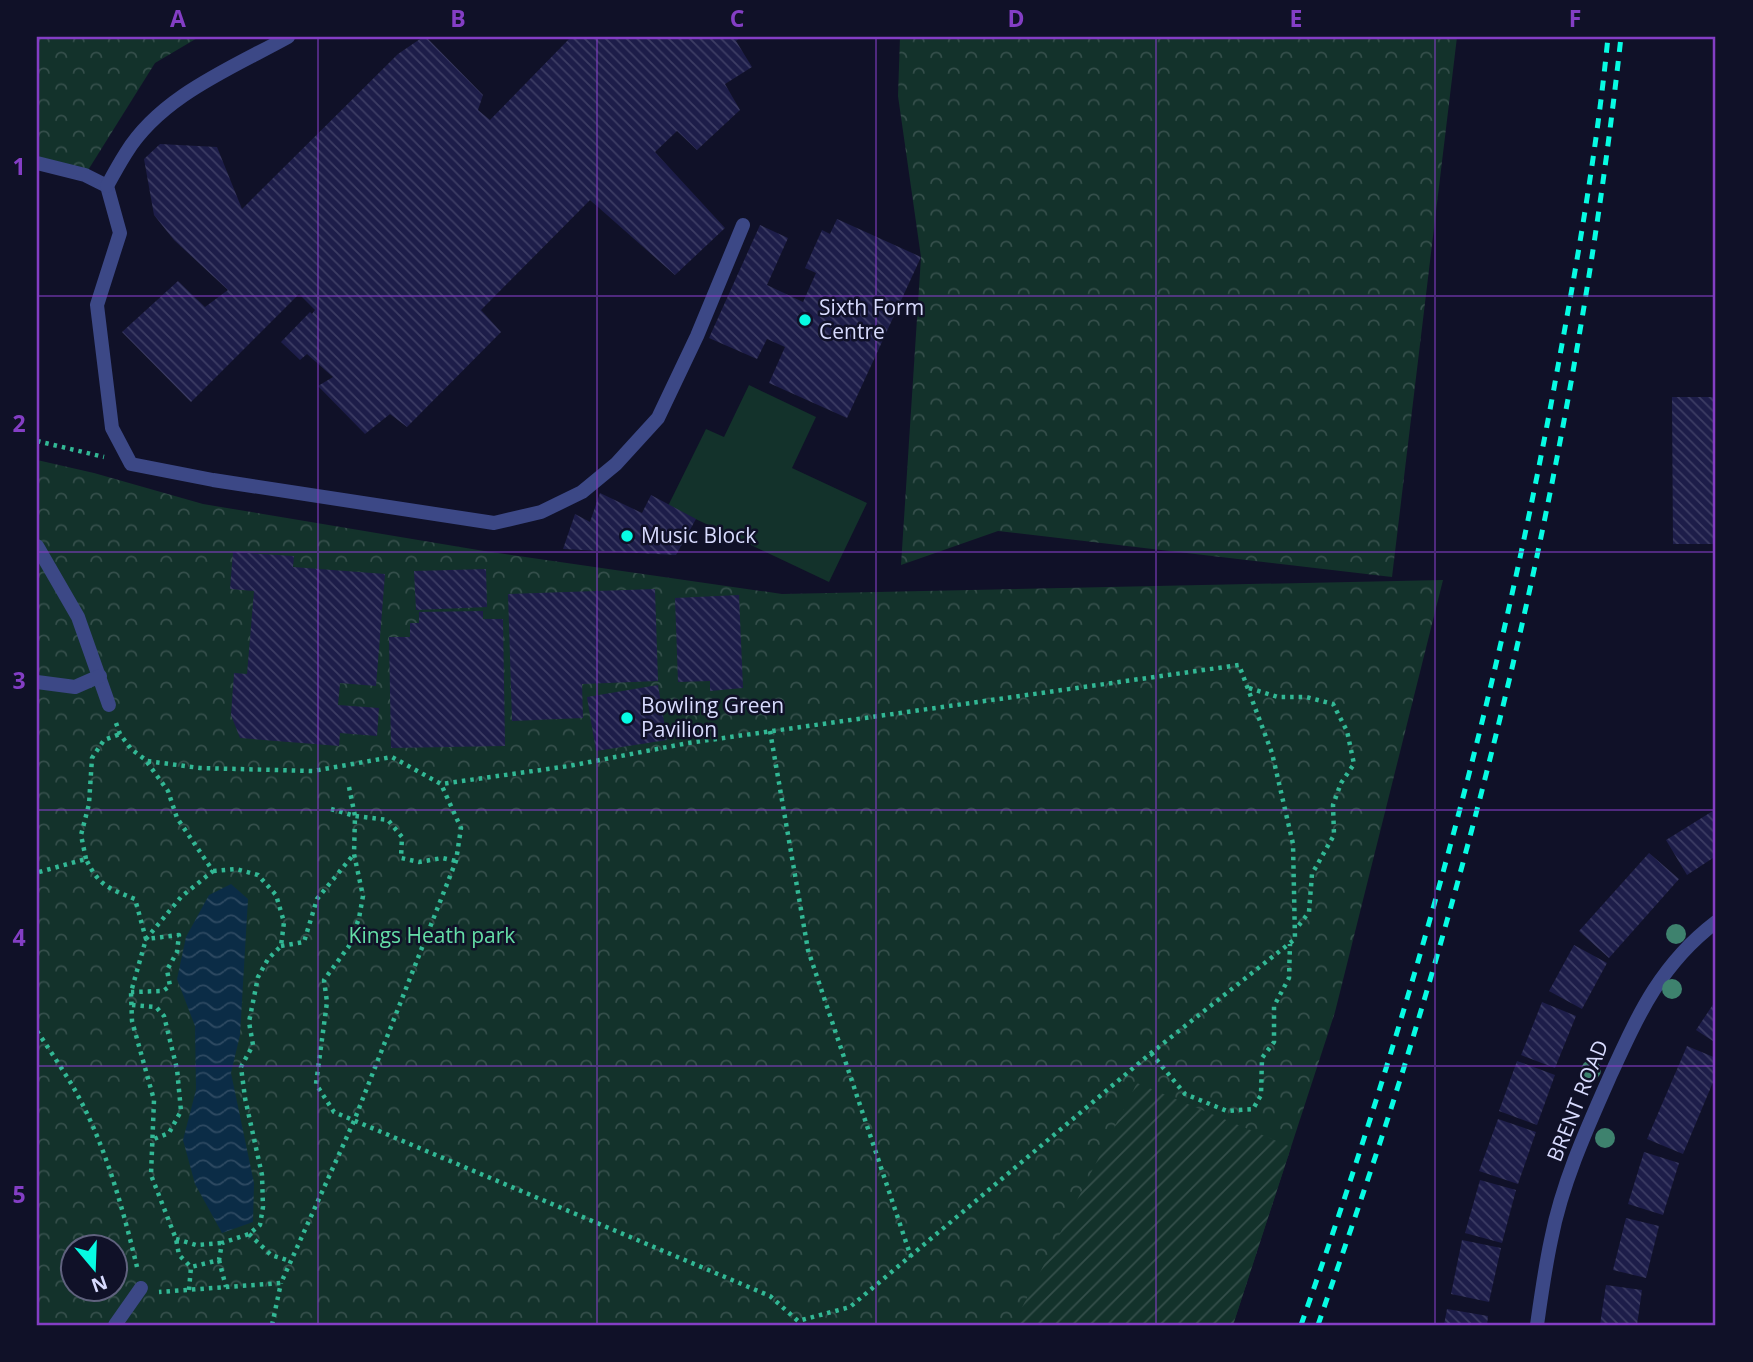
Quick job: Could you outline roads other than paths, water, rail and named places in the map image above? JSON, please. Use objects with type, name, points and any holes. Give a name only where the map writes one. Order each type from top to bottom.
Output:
[{"type":"street","points":[[288,37],[191,90],[156,118],[127,151],[107,186],[120,233],[97,304],[112,428],[131,464],[226,482],[494,523],[541,512],[582,492],[616,464],[658,418],[697,336],[743,225]]},
{"type":"street","points":[[37,163],[85,175],[107,186]]},
{"type":"street","points":[[37,546],[79,617],[109,705]]},
{"type":"street","points":[[37,682],[75,687],[100,676]]},
{"type":"street","name":"BRENT ROAD","points":[[1537,1325],[1551,1238],[1580,1145],[1638,1013],[1658,981],[1694,939],[1716,922]]},
{"type":"street","points":[[115,1325],[141,1288]]},
{"type":"water","points":[[231,884],[248,899],[240,1035],[231,1073],[254,1183],[253,1222],[222,1233],[195,1184],[183,1140],[196,1090],[195,1026],[177,979],[186,937],[209,895]]},
{"type":"railway","points":[[1301,1325],[1377,1097],[1412,982],[1445,867],[1503,634],[1529,517],[1568,309],[1591,174],[1608,37]]},
{"type":"railway","points":[[1318,1325],[1380,1144],[1414,1034],[1450,912],[1513,665],[1565,415],[1587,289],[1621,37]]},
{"type":"place","name":"Sixth Form Centre","points":[[805,320]]},
{"type":"place","name":"Music Block","points":[[627,536]]},
{"type":"place","name":"Bowling Green Pavilion","points":[[627,718]]},
{"type":"park label","name":"Kings Heath park","points":[[432,936]]}]
